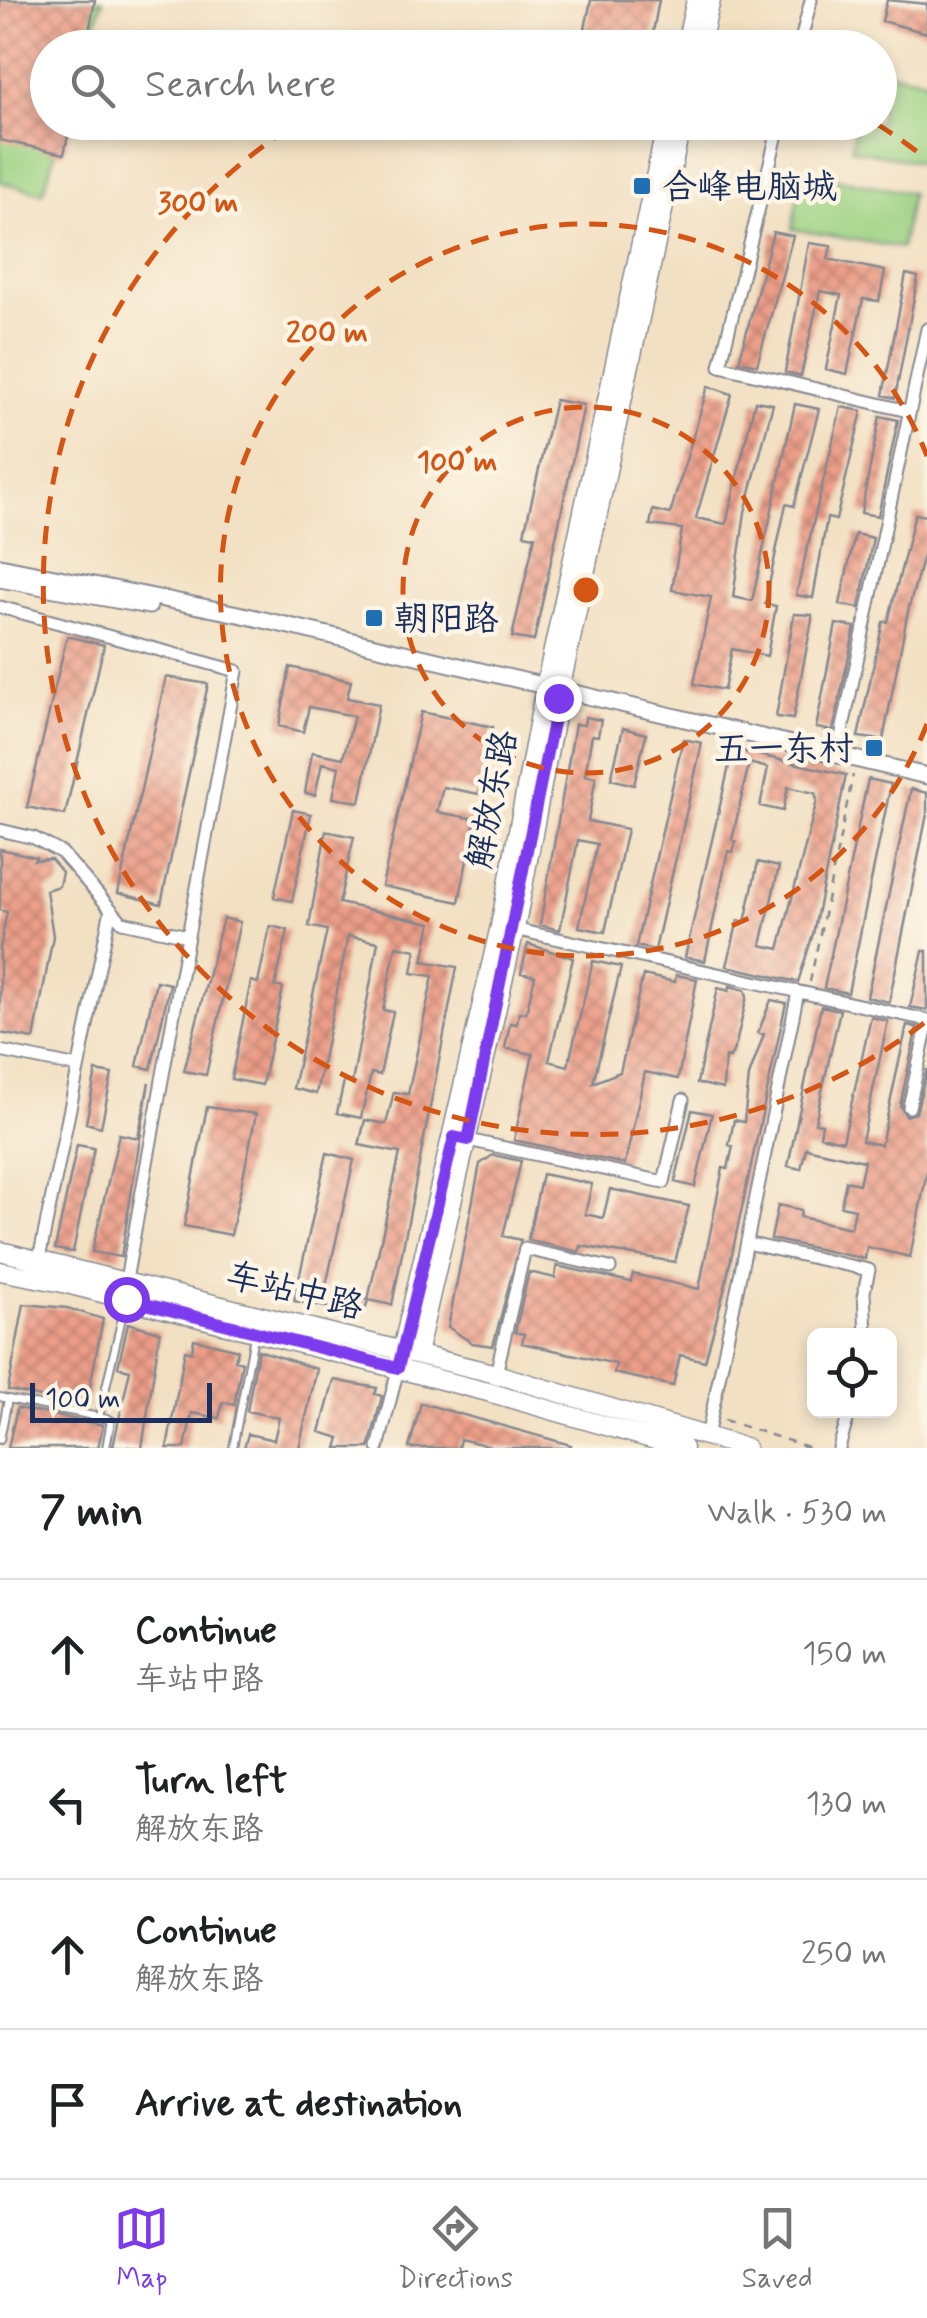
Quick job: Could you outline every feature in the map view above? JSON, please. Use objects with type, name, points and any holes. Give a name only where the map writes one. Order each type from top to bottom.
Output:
[{"type":"main road","points":[[689,30],[696,0]]},
{"type":"main road","points":[[704,30],[711,0]]},
{"type":"main road","name":"解放东路","points":[[406,1358],[461,1138],[507,928],[663,140]]},
{"type":"main road","name":"解放东路","points":[[552,693],[678,140]]},
{"type":"main road","name":"车站中路","points":[[0,1250],[38,1259],[255,1332],[496,1374],[746,1448]]},
{"type":"main road","name":"车站中路","points":[[0,1271],[126,1289],[406,1358],[657,1444],[683,1448]]},
{"type":"street","points":[[804,30],[811,0]]},
{"type":"street","points":[[776,140],[720,366],[908,411]]},
{"type":"street","points":[[836,756],[927,329]]},
{"type":"street","points":[[0,566],[243,614],[927,785]]},
{"type":"street","points":[[0,578],[241,623],[927,776]]},
{"type":"street","points":[[0,607],[237,670],[126,1289]]},
{"type":"street","points":[[0,830],[34,838],[62,854],[122,922],[188,936]]},
{"type":"street","points":[[38,1259],[110,909]]},
{"type":"street","points":[[507,928],[927,1023],[909,1107]]},
{"type":"street","points":[[707,1437],[803,993]]},
{"type":"street","points":[[0,1051],[78,1067]]},
{"type":"street","points":[[461,1138],[664,1182],[682,1100]]},
{"type":"street","points":[[755,1244],[869,1270],[866,1328]]},
{"type":"street","points":[[496,1374],[524,1249],[610,1268]]},
{"type":"street","points":[[378,1448],[406,1358]]},
{"type":"street","points":[[839,1448],[848,1418]]},
{"type":"lane","points":[[99,1417],[126,1289]]},
{"type":"lane","points":[[233,1448],[255,1332]]},
{"type":"lane","points":[[0,1440],[4,1398],[112,1420],[106,1448]]},
{"type":"path","points":[[803,993],[854,768]]},
{"type":"path","points":[[724,1420],[811,1448]]},
{"type":"green space","points":[[0,0],[103,0],[93,30],[30,30],[30,140],[60,140],[43,193],[0,182]]},
{"type":"green space","points":[[897,74],[927,80],[927,164],[851,149],[853,140],[897,140]]},
{"type":"green space","points":[[802,172],[911,193],[901,248],[792,229]]},
{"type":"building","points":[[0,0],[95,0],[89,30],[30,30],[30,140],[67,140],[64,154],[0,140]]},
{"type":"building","points":[[591,0],[659,0],[653,30],[585,30]]},
{"type":"building","points":[[887,0],[927,4],[927,33],[882,21]]},
{"type":"building","points":[[773,232],[793,236],[757,365],[739,361]]},
{"type":"building","points":[[809,243],[831,246],[828,259],[885,271],[879,301],[863,299],[847,374],[826,369],[841,295],[820,291],[801,376],[785,372]]},
{"type":"building","points":[[906,274],[918,277],[895,398],[883,395]]},
{"type":"building","points":[[708,386],[732,394],[696,518],[726,524],[755,401],[773,404],[745,512],[733,597],[752,601],[795,404],[819,409],[794,506],[786,504],[765,604],[776,606],[767,656],[732,649],[724,690],[694,684],[711,597],[672,590],[682,529],[650,525],[653,510],[670,514]]},
{"type":"building","points":[[555,400],[584,405],[534,641],[512,637],[535,536],[524,534]]},
{"type":"building","points":[[841,407],[862,411],[836,520],[827,518],[813,598],[796,595]]},
{"type":"building","points":[[880,416],[898,420],[878,516],[861,513]]},
{"type":"building","points":[[915,514],[927,516],[927,541],[908,611],[883,740],[858,737],[883,622],[888,622]]},
{"type":"building","points":[[855,534],[873,538],[859,608],[840,604]]},
{"type":"building","points":[[794,614],[812,615],[812,620],[793,719],[776,717]]},
{"type":"building","points":[[836,624],[855,627],[833,731],[816,728]]},
{"type":"building","points":[[67,636],[104,645],[65,815],[27,807]]},
{"type":"building","points":[[290,667],[351,681],[347,698],[379,704],[360,802],[333,798],[339,767],[322,763],[315,795],[305,793],[312,752],[343,758],[354,716],[309,707],[303,732],[279,726]]},
{"type":"building","points":[[166,677],[208,684],[161,904],[118,893]]},
{"type":"building","points":[[421,712],[493,727],[479,794],[443,787],[437,812],[475,819],[459,902],[382,886]]},
{"type":"building","points":[[585,717],[601,720],[598,736],[592,735],[585,775],[596,777],[588,821],[627,829],[605,932],[579,927],[597,844],[578,840],[560,930],[540,925],[575,724],[584,725]]},
{"type":"building","points":[[623,728],[646,734],[634,785],[611,779]]},
{"type":"building","points":[[683,739],[702,743],[655,950],[636,946]]},
{"type":"building","points":[[733,749],[846,775],[813,934],[798,982],[727,966],[738,920],[745,922],[758,862],[779,867],[761,945],[779,949],[817,800],[815,793],[788,787],[783,811],[760,806],[768,768],[749,763],[732,840],[736,841],[733,852],[728,851],[705,961],[685,957]]},
{"type":"building","points":[[868,779],[891,784],[848,993],[824,988]]},
{"type":"building","points":[[911,789],[927,793],[927,814],[889,1002],[867,997]]},
{"type":"building","points":[[293,810],[311,814],[292,901],[274,897]]},
{"type":"building","points":[[326,831],[354,837],[339,903],[431,923],[423,961],[457,967],[392,1305],[368,1300],[400,1153],[359,1145],[365,1120],[386,1124],[394,1092],[408,1094],[433,976],[412,973],[416,950],[396,946],[383,1010],[393,1012],[380,1075],[371,1073],[361,1118],[337,1113],[344,1081],[352,1083],[378,942],[348,936],[316,1094],[293,1088],[327,930],[309,926]]},
{"type":"building","points":[[0,849],[36,857],[34,860],[51,859],[62,872],[59,886],[46,890],[53,936],[34,1039],[0,1033],[0,948],[7,912],[0,910]]},
{"type":"building","points":[[223,918],[240,922],[206,1075],[184,1071]]},
{"type":"building","points":[[270,926],[288,930],[275,986],[283,988],[262,1085],[231,1079],[251,981],[258,983]]},
{"type":"building","points":[[528,944],[573,958],[549,1061],[568,1066],[593,961],[621,967],[593,1083],[620,1072],[643,975],[675,982],[676,975],[697,979],[678,1079],[645,1072],[625,1164],[514,1140],[533,1054],[505,1048],[510,1023],[517,1024],[519,1012],[526,1013],[535,976],[521,973]]},
{"type":"building","points":[[923,951],[927,951],[927,1010],[910,1007]]},
{"type":"building","points":[[156,981],[170,984],[151,1069],[137,1066]]},
{"type":"building","points":[[730,986],[745,990],[747,996],[736,1044],[730,1058],[725,1057],[723,1089],[697,1083],[718,988],[729,991]]},
{"type":"building","points":[[771,1000],[786,1003],[724,1291],[705,1361],[680,1355],[673,1386],[614,1373],[616,1364],[522,1343],[524,1334],[515,1332],[529,1272],[555,1278],[557,1266],[631,1282],[633,1274],[699,1289],[723,1168],[728,1169],[733,1146],[729,1145],[734,1120],[744,1122],[749,1076],[764,1034],[758,1033]]},
{"type":"building","points":[[821,1006],[840,1010],[815,1123],[822,1124],[820,1136],[843,1141],[871,1017],[888,1021],[862,1141],[881,1145],[907,1025],[917,1027],[900,1106],[906,1116],[916,1113],[927,1069],[927,1172],[910,1257],[867,1247],[865,1259],[771,1239],[778,1205],[801,1210],[800,1217],[851,1228],[855,1209],[841,1206],[846,1181],[859,1184],[864,1161],[806,1148],[801,1169],[788,1166]]},
{"type":"building","points":[[96,1071],[112,1074],[101,1127],[86,1123]]},
{"type":"building","points":[[149,1082],[121,1257],[92,1252],[119,1134],[138,1138]]},
{"type":"building","points":[[207,1107],[256,1114],[231,1235],[184,1226]]},
{"type":"building","points":[[692,1110],[712,1114],[695,1187],[675,1182]]},
{"type":"building","points":[[77,1145],[94,1148],[73,1252],[55,1249]]},
{"type":"building","points":[[327,1153],[354,1160],[325,1290],[368,1300],[364,1314],[294,1301]]},
{"type":"building","points":[[493,1155],[521,1161],[503,1236],[521,1240],[493,1346],[472,1343],[448,1327],[480,1164]]},
{"type":"building","points":[[542,1174],[592,1184],[585,1214],[603,1218],[610,1189],[689,1206],[675,1262],[581,1246],[579,1252],[528,1240]]},
{"type":"building","points":[[24,1304],[67,1308],[103,1319],[86,1407],[8,1390]]},
{"type":"building","points":[[128,1323],[160,1332],[142,1448],[113,1446],[130,1370],[118,1367]]},
{"type":"building","points":[[194,1339],[238,1350],[235,1360],[242,1362],[234,1405],[223,1402],[219,1418],[192,1413],[185,1448],[167,1448],[185,1350],[192,1352]]},
{"type":"building","points":[[258,1350],[317,1369],[299,1448],[244,1448],[248,1434],[274,1440],[279,1418],[247,1411]]},
{"type":"building","points":[[334,1380],[377,1388],[375,1394],[382,1396],[369,1448],[337,1448],[340,1438],[320,1432]]},
{"type":"building","points":[[421,1403],[571,1445],[498,1448],[460,1439],[458,1448],[409,1448]]},
{"type":"building","points":[[17,1408],[103,1425],[98,1448],[8,1448]]},
{"type":"place","name":"合峰电脑城","points":[[642,186]]},
{"type":"place","name":"朝阳路","points":[[374,618]]},
{"type":"place","name":"五一东村","points":[[874,748]]},
{"type":"route","points":[[126,1299],[398,1368],[454,1137],[468,1140],[514,930],[558,698]]}]
